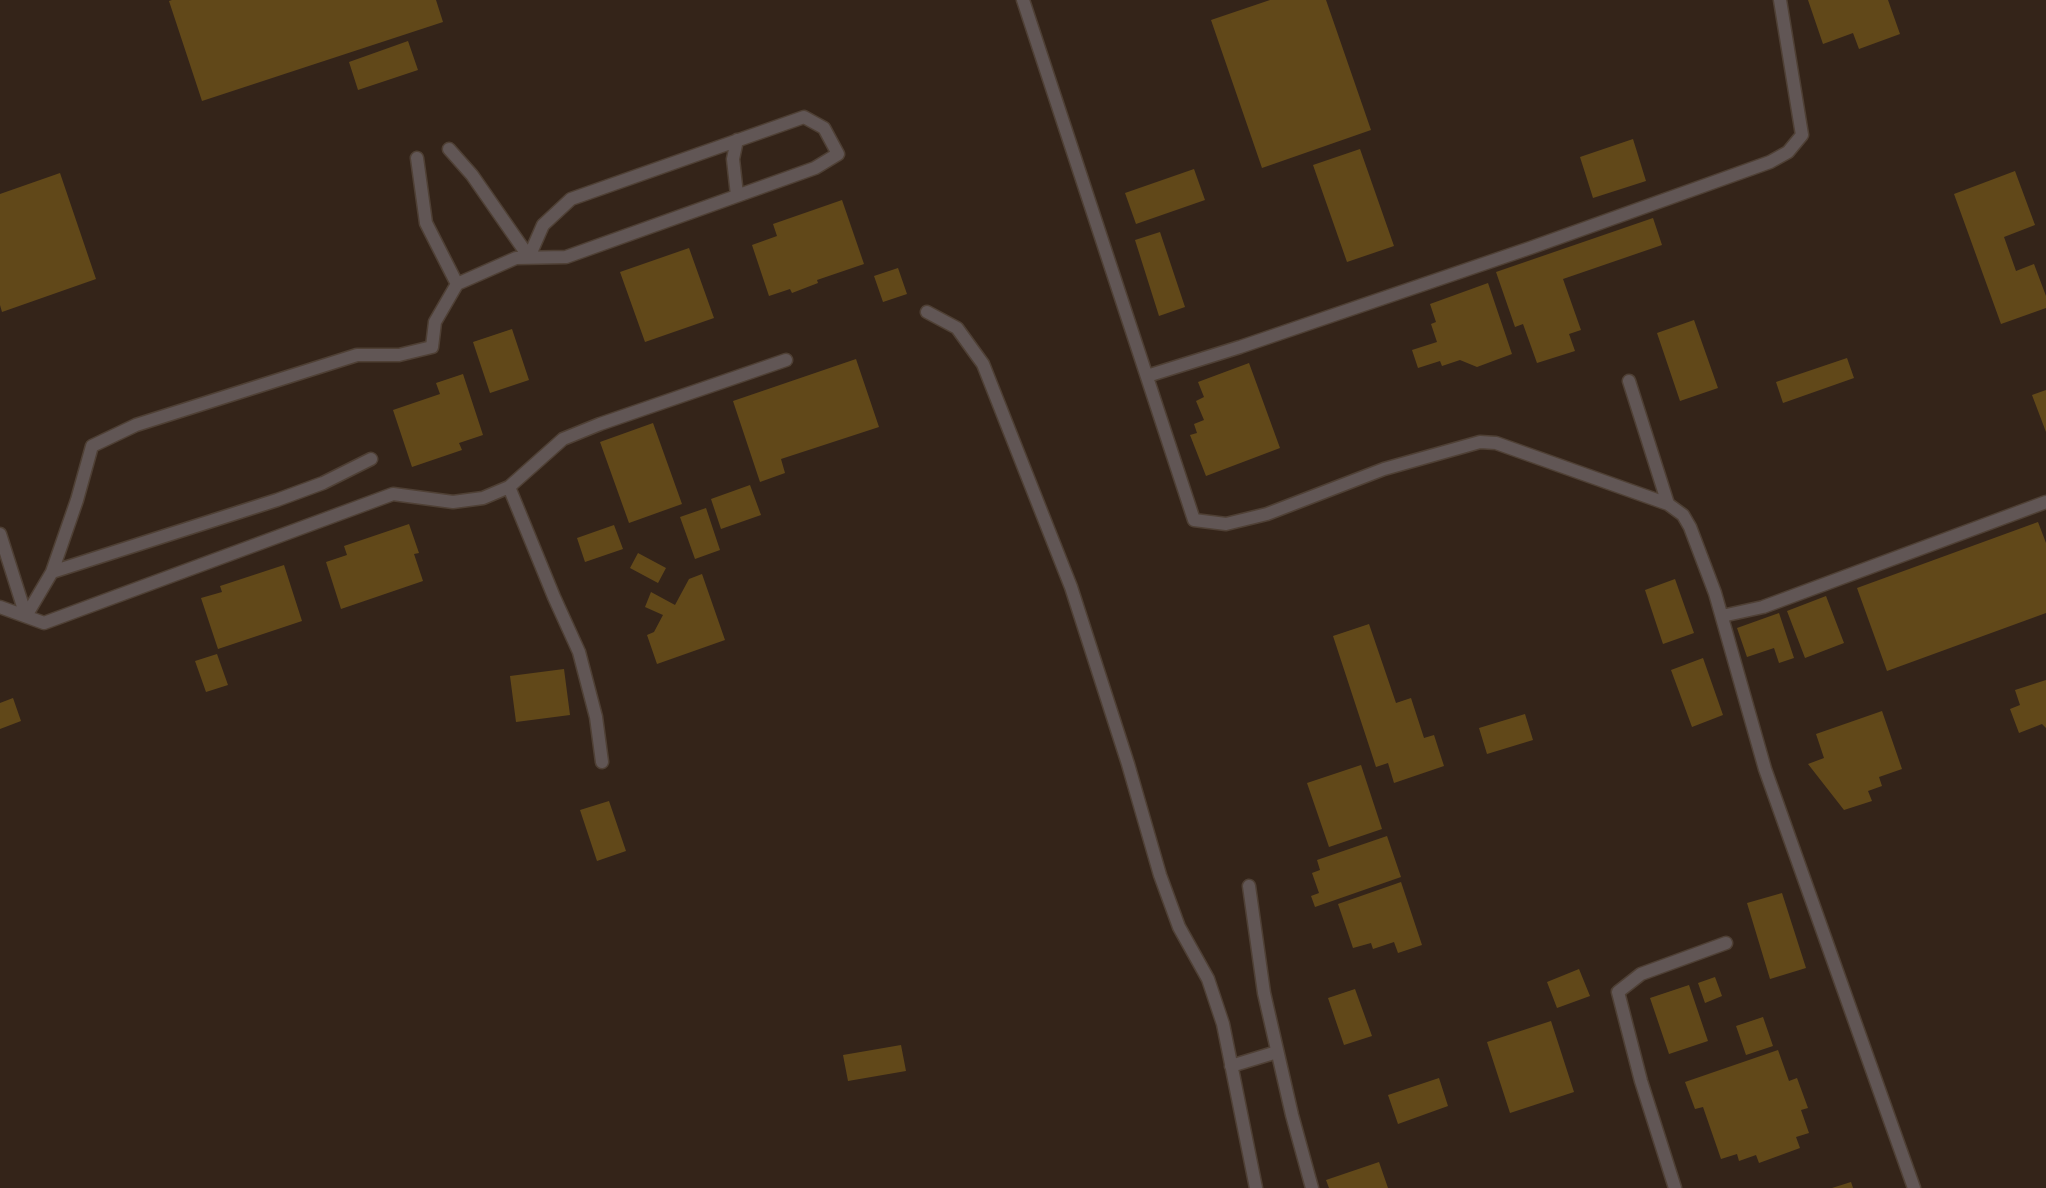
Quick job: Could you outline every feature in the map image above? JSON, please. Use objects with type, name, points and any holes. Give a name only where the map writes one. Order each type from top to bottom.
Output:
[{"type":"street","points":[[1023,0],[1194,520],[1226,524],[1266,514],[1384,469],[1480,442],[1496,443],[1668,504],[1683,515],[1690,527],[1722,616],[1765,769],[1914,1188]]},
{"type":"street","points":[[1147,376],[1240,347],[1530,248],[1770,162],[1788,152],[1802,135],[1780,0]]},
{"type":"street","points":[[26,616],[52,572],[77,500],[92,446],[136,424],[357,355],[399,355],[432,347],[435,322],[458,284],[516,258],[566,256],[815,168],[838,154],[824,128],[804,117],[571,199],[543,225],[529,257]]},
{"type":"street","points":[[736,195],[732,159],[737,140]]},
{"type":"street","points":[[448,149],[472,175],[529,257]]},
{"type":"street","points":[[417,158],[426,223],[458,284]]},
{"type":"street","points":[[927,312],[957,328],[983,364],[1071,587],[1128,764],[1160,874],[1179,926],[1208,979],[1223,1024],[1256,1188]]},
{"type":"street","points":[[0,607],[44,623],[393,494],[453,502],[483,498],[509,487],[563,439],[600,424],[786,360]]},
{"type":"street","points":[[1629,381],[1668,504]]},
{"type":"street","points":[[52,572],[278,500],[323,483],[371,459]]},
{"type":"street","points":[[509,487],[554,597],[579,652],[596,717],[602,762]]},
{"type":"street","points":[[1722,616],[1763,607],[2046,502]]},
{"type":"street","points":[[0,534],[26,616]]},
{"type":"street","points":[[1249,886],[1264,993],[1292,1115],[1312,1188]]},
{"type":"street","points":[[1676,1188],[1641,1081],[1618,992],[1641,974],[1726,943]]},
{"type":"street","points":[[1231,1066],[1277,1052]]},
{"type":"building","points":[[436,0],[443,22],[202,101],[169,1]]},
{"type":"building","points":[[1270,0],[1326,0],[1371,130],[1262,168],[1211,20]]},
{"type":"building","points":[[1808,0],[1888,0],[1900,34],[1859,49],[1853,33],[1823,44]]},
{"type":"building","points":[[408,41],[418,70],[358,90],[349,62]]},
{"type":"building","points":[[1633,139],[1646,181],[1593,198],[1580,157]]},
{"type":"building","points":[[1360,149],[1394,246],[1347,262],[1313,165]]},
{"type":"building","points":[[1194,169],[1205,200],[1136,224],[1125,193]]},
{"type":"building","points":[[2015,171],[2035,225],[2004,237],[2016,271],[2034,264],[2046,296],[2046,308],[2001,324],[1954,194]]},
{"type":"building","points":[[60,173],[96,279],[2,312],[0,305],[0,194]]},
{"type":"building","points":[[842,200],[864,264],[817,280],[818,283],[792,293],[790,289],[769,296],[752,245],[777,236],[773,224]]},
{"type":"building","points":[[1653,218],[1662,245],[1563,279],[1581,330],[1569,334],[1575,351],[1537,363],[1523,324],[1515,327],[1496,272]]},
{"type":"building","points":[[1160,232],[1185,307],[1159,316],[1135,240]]},
{"type":"building","points":[[689,248],[714,318],[645,342],[620,272]]},
{"type":"building","points":[[898,268],[907,294],[883,302],[874,276]]},
{"type":"building","points":[[1488,283],[1512,354],[1477,367],[1460,360],[1442,366],[1440,361],[1418,368],[1412,350],[1437,342],[1431,324],[1436,322],[1430,304]]},
{"type":"building","points":[[1694,320],[1718,388],[1680,401],[1657,333]]},
{"type":"building","points":[[512,329],[529,380],[490,393],[473,342]]},
{"type":"building","points":[[1847,358],[1854,378],[1783,403],[1776,382]]},
{"type":"building","points":[[856,359],[879,427],[781,459],[785,473],[760,482],[733,401]]},
{"type":"building","points":[[1249,363],[1280,448],[1206,476],[1190,435],[1197,433],[1194,424],[1204,420],[1196,401],[1204,397],[1198,382]]},
{"type":"building","points":[[463,374],[483,435],[459,443],[462,450],[412,467],[393,410],[440,394],[436,383]]},
{"type":"building","points":[[2046,390],[2046,432],[2032,395]]},
{"type":"building","points":[[653,423],[682,504],[629,523],[600,442]]},
{"type":"building","points":[[750,485],[761,515],[721,529],[711,499]]},
{"type":"building","points":[[706,508],[720,550],[695,559],[680,517]]},
{"type":"building","points":[[2038,522],[2046,543],[2046,613],[1887,671],[1857,588]]},
{"type":"building","points":[[409,524],[419,553],[414,554],[423,581],[341,609],[326,562],[347,555],[344,546]]},
{"type":"building","points":[[614,525],[623,549],[585,562],[577,538]]},
{"type":"building","points":[[638,553],[666,568],[658,583],[630,568]]},
{"type":"building","points":[[284,565],[302,621],[218,649],[201,598],[222,592],[220,586]]},
{"type":"building","points":[[702,574],[725,640],[657,664],[647,635],[654,632],[663,615],[645,607],[651,592],[675,605],[689,579]]},
{"type":"building","points":[[1675,579],[1694,633],[1663,644],[1645,590]]},
{"type":"building","points":[[1826,596],[1844,643],[1805,658],[1787,611]]},
{"type":"building","points":[[1779,613],[1794,658],[1779,663],[1774,648],[1747,657],[1737,628]]},
{"type":"building","points":[[1369,624],[1396,703],[1411,698],[1424,738],[1434,735],[1444,766],[1394,783],[1388,763],[1376,767],[1333,636]]},
{"type":"building","points":[[217,654],[228,685],[206,692],[195,661]]},
{"type":"building","points":[[1703,658],[1723,715],[1692,727],[1671,670]]},
{"type":"building","points":[[564,669],[570,715],[516,722],[510,676]]},
{"type":"building","points":[[2046,680],[2046,728],[2042,724],[2019,733],[2010,709],[2020,705],[2015,690]]},
{"type":"building","points":[[13,698],[21,721],[0,729],[0,703]]},
{"type":"building","points":[[1882,711],[1902,769],[1879,777],[1882,786],[1868,791],[1872,801],[1844,810],[1808,764],[1824,758],[1816,734]]},
{"type":"building","points":[[1525,714],[1533,740],[1487,754],[1479,728]]},
{"type":"building","points":[[1361,765],[1382,829],[1329,847],[1307,783]]},
{"type":"building","points":[[609,801],[626,851],[597,861],[580,810]]},
{"type":"building","points":[[1387,836],[1401,877],[1315,907],[1311,896],[1319,893],[1312,873],[1320,870],[1317,860]]},
{"type":"building","points":[[1401,882],[1422,945],[1398,953],[1394,942],[1373,949],[1371,943],[1353,948],[1338,904]]},
{"type":"building","points":[[1782,893],[1806,968],[1770,979],[1747,903]]},
{"type":"building","points":[[1579,969],[1590,996],[1557,1008],[1547,982]]},
{"type":"building","points":[[1715,977],[1722,996],[1705,1003],[1698,983]]},
{"type":"building","points":[[1689,985],[1708,1041],[1669,1054],[1650,998]]},
{"type":"building","points":[[1355,989],[1372,1036],[1344,1045],[1328,998]]},
{"type":"building","points":[[1763,1017],[1773,1046],[1746,1055],[1736,1026]]},
{"type":"building","points":[[1551,1021],[1574,1092],[1510,1113],[1487,1042]]},
{"type":"building","points":[[901,1045],[906,1071],[848,1081],[843,1055]]},
{"type":"building","points":[[1778,1050],[1789,1081],[1797,1078],[1808,1108],[1801,1110],[1809,1133],[1796,1137],[1800,1148],[1759,1163],[1756,1155],[1739,1161],[1737,1154],[1721,1159],[1703,1107],[1695,1109],[1685,1082]]},
{"type":"building","points":[[1439,1078],[1448,1106],[1398,1124],[1388,1095]]},
{"type":"building","points":[[1379,1162],[1388,1188],[1329,1188],[1326,1180]]},
{"type":"building","points":[[1851,1182],[1853,1188],[1832,1188]]}]
